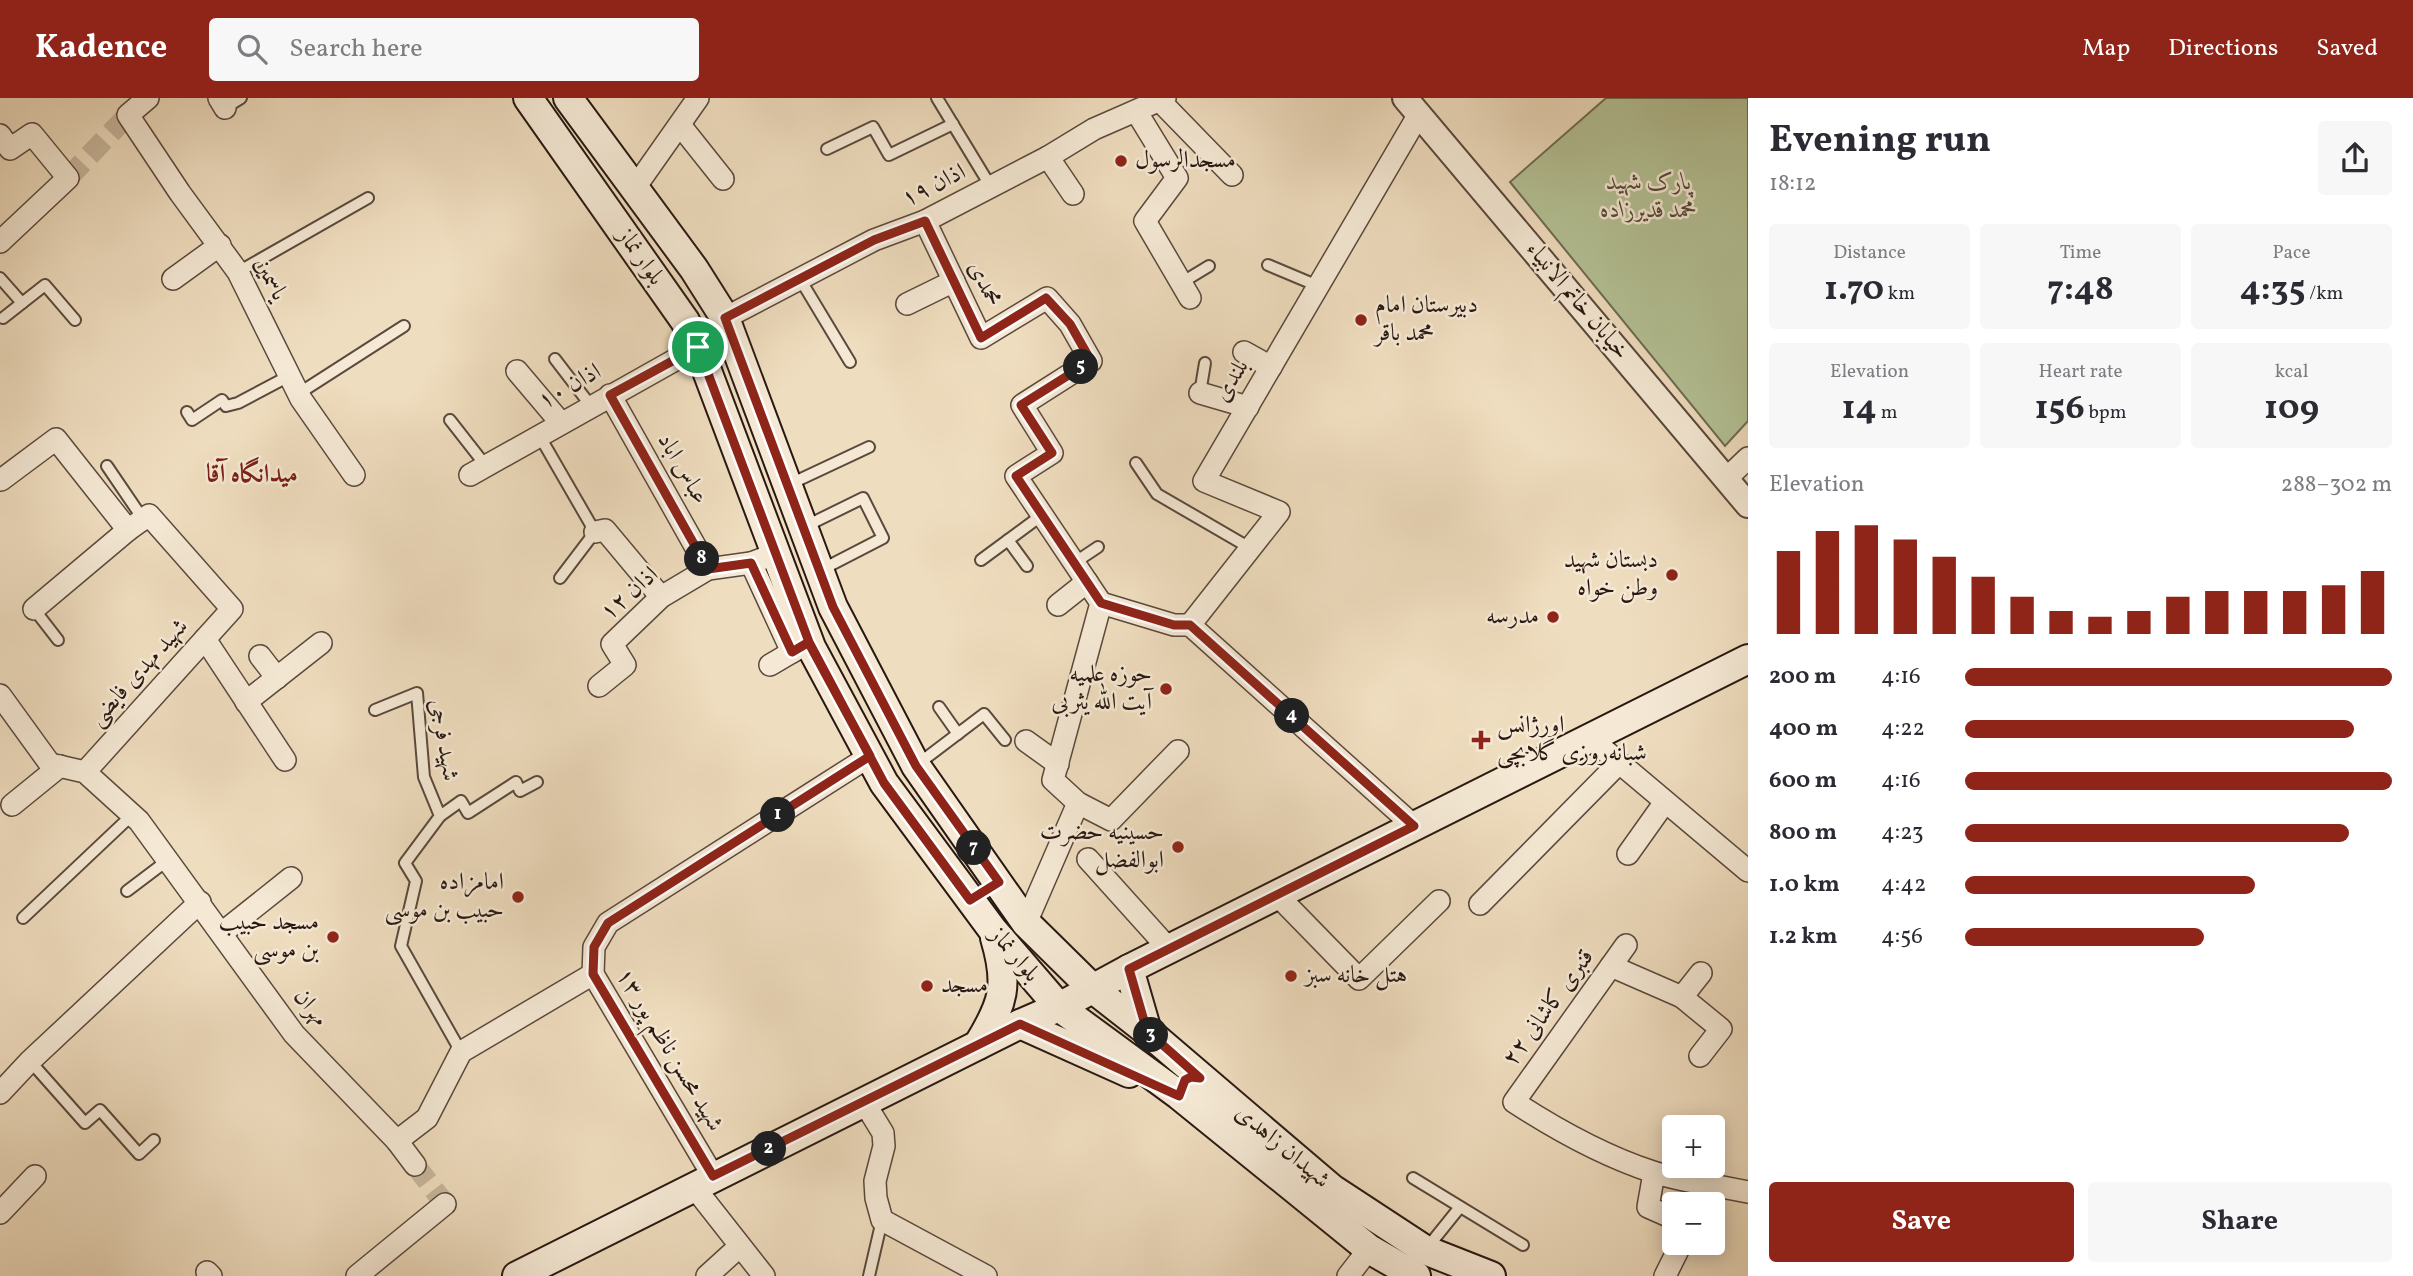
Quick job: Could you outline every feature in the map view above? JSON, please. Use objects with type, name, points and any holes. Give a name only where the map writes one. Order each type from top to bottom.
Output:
[{"type":"main road","name":"بلوار نماز","points":[[528,98],[685,321],[698,347],[763,559],[800,647],[870,756],[884,783],[992,929],[1059,1007]]},
{"type":"main road","name":"بلوار نماز","points":[[568,98],[694,269],[725,318],[833,607],[916,766],[1026,923],[1092,988]]},
{"type":"main road","points":[[517,1276],[1020,1024],[1059,1007],[1129,969],[1748,659]]},
{"type":"main road","points":[[970,900],[999,882]]},
{"type":"main road","points":[[978,1045],[999,1008],[1003,991],[1004,972],[992,929]]},
{"type":"main road","points":[[1129,969],[1147,1031]]},
{"type":"main road","name":"شهیدان زاهدی","points":[[1092,988],[1147,1031],[1190,1087],[1368,1249],[1421,1263],[1491,1276]]},
{"type":"main road","name":"شهیدان زاهدی","points":[[1059,1007],[1190,1087],[1332,1189],[1421,1263]]},
{"type":"main road","points":[[1020,1024],[1190,1087]]},
{"type":"street","name":"یاسمین","points":[[148,98],[128,115],[180,193],[238,272],[293,385],[354,475]]},
{"type":"street","points":[[634,189],[698,98]]},
{"type":"street","points":[[1162,99],[1232,175]]},
{"type":"street","name":"اذان ۱۹","points":[[725,318],[874,240],[925,221],[1048,157],[1094,129],[1162,99]]},
{"type":"street","name":"بلندی","points":[[1190,625],[1279,512],[1204,481],[1318,286],[1412,106]]},
{"type":"street","name":"خیابان خاتم الانبیاء","points":[[1412,106],[1748,505]]},
{"type":"street","points":[[1136,111],[1177,178],[1144,221],[1186,290]]},
{"type":"street","points":[[680,125],[723,179]]},
{"type":"street","points":[[0,135],[10,149],[32,134],[68,178],[0,242]]},
{"type":"street","points":[[1048,157],[1073,194]]},
{"type":"street","name":"محمدی","points":[[925,221],[981,338],[1046,298],[1070,324],[1091,361],[1021,405],[1052,453],[1016,476],[1042,515]]},
{"type":"street","points":[[173,279],[220,245]]},
{"type":"street","points":[[907,304],[954,281]]},
{"type":"street","name":"اذان ۱۰","points":[[478,470],[698,347]]},
{"type":"street","points":[[1244,352],[1271,367]]},
{"type":"street","points":[[517,371],[561,423]]},
{"type":"street","points":[[1200,393],[1248,407]]},
{"type":"street","name":"عباس اباد","points":[[610,395],[708,569]]},
{"type":"street","points":[[1,480],[56,439],[135,524],[34,609]]},
{"type":"street","points":[[1726,479],[1748,457]]},
{"type":"street","name":"شهید مهدی فایضی","points":[[85,772],[232,609],[149,515],[135,524]]},
{"type":"street","points":[[1042,515],[1101,603],[1174,625],[1190,625],[1414,826]]},
{"type":"street","points":[[596,532],[606,530],[661,597]]},
{"type":"street","name":"اذان ۱۲","points":[[599,686],[625,665],[612,645],[661,597],[708,569],[763,559]]},
{"type":"street","points":[[1058,605],[1087,582]]},
{"type":"street","points":[[1101,603],[1054,780],[1078,803],[1111,820],[1178,751]]},
{"type":"street","points":[[205,639],[285,760]]},
{"type":"street","points":[[246,702],[321,643]]},
{"type":"street","points":[[770,665],[800,647]]},
{"type":"street","points":[[260,656],[277,678]]},
{"type":"street","points":[[0,695],[50,764],[85,772]]},
{"type":"street","points":[[1590,738],[1748,871]]},
{"type":"street","points":[[1016,741],[1058,764]]},
{"type":"street","points":[[593,974],[594,947],[608,923],[870,756]]},
{"type":"street","points":[[1480,904],[1619,763]]},
{"type":"street","points":[[12,805],[60,766]]},
{"type":"street","name":"مهران","points":[[85,772],[139,821],[294,1034],[397,1141],[415,1165]]},
{"type":"street","points":[[1628,854],[1665,802]]},
{"type":"street","points":[[1026,923],[1078,803]]},
{"type":"street","points":[[1088,859],[1169,949]]},
{"type":"street","points":[[222,933],[291,878]]},
{"type":"street","points":[[1278,895],[1359,979],[1439,901]]},
{"type":"street","points":[[0,1093],[30,1061],[200,902]]},
{"type":"street","name":"قنبری کاشانی ۲۲","points":[[1626,945],[1514,1102],[1589,1146],[1654,1172]]},
{"type":"street","points":[[1611,966],[1682,997],[1721,1028],[1700,1056]]},
{"type":"street","points":[[1682,997],[1701,973]]},
{"type":"street","name":"شهید محسن ناظم پور ۱۳","points":[[461,1052],[593,974],[703,1182],[740,1246],[764,1276]]},
{"type":"street","points":[[397,1141],[428,1118],[461,1052]]},
{"type":"street","points":[[864,1102],[883,1133],[884,1146],[875,1181],[882,1220],[986,1276]]},
{"type":"street","points":[[1662,1213],[1648,1207],[1654,1172],[1748,1192]]},
{"type":"street","points":[[0,1213],[35,1176]]},
{"type":"street","points":[[357,1276],[445,1205]]},
{"type":"street","points":[[707,1276],[740,1246]]},
{"type":"street","points":[[1348,1276],[1368,1249]]},
{"type":"street","points":[[1665,1276],[1676,1255]]},
{"type":"lane","points":[[937,98],[991,187]]},
{"type":"lane","points":[[827,149],[873,127],[888,155],[953,124]]},
{"type":"lane","points":[[238,272],[368,198]]},
{"type":"lane","points":[[1268,265],[1318,286]]},
{"type":"lane","points":[[1186,290],[1209,266]]},
{"type":"lane","points":[[0,278],[22,303]]},
{"type":"lane","points":[[800,279],[850,362]]},
{"type":"lane","points":[[4,318],[45,285],[75,320]]},
{"type":"lane","points":[[187,412],[192,420],[220,396],[226,406],[293,385],[404,326]]},
{"type":"lane","points":[[555,359],[591,406]]},
{"type":"lane","points":[[1200,393],[1205,363]]},
{"type":"lane","points":[[450,420],[478,470]]},
{"type":"lane","points":[[539,435],[596,532],[560,578]]},
{"type":"lane","points":[[788,485],[869,447]]},
{"type":"lane","points":[[1136,463],[1157,494],[1250,548]]},
{"type":"lane","points":[[107,466],[135,524]]},
{"type":"lane","points":[[803,527],[863,498],[883,538],[820,570]]},
{"type":"lane","points":[[981,560],[1042,515]]},
{"type":"lane","points":[[1008,540],[1027,566]]},
{"type":"lane","points":[[1074,564],[1098,547]]},
{"type":"lane","points":[[34,609],[58,640]]},
{"type":"lane","name":"شهید فرجی","points":[[375,710],[417,693],[424,777],[440,816],[405,863],[416,881],[401,946],[461,1052]]},
{"type":"lane","points":[[939,707],[958,734]]},
{"type":"lane","points":[[916,766],[984,713],[1016,741]]},
{"type":"lane","points":[[440,816],[461,801],[468,813],[516,782],[520,791],[537,782]]},
{"type":"lane","points":[[23,918],[132,815]]},
{"type":"lane","points":[[127,891],[168,860]]},
{"type":"lane","points":[[30,1061],[85,1123],[100,1110],[139,1154],[154,1140]]},
{"type":"lane","points":[[1413,1178],[1523,1245]]},
{"type":"lane","points":[[1421,1263],[1460,1207]]},
{"type":"lane","points":[[869,1276],[882,1220]]},
{"type":"green space","name":"پارک شهید محمد قدیرزاده","points":[[1606,98],[1748,98],[1748,421],[1725,446],[1510,182]]},
{"type":"tunnel","points":[[68,178],[128,115]]},
{"type":"tunnel","points":[[415,1165],[445,1204]]},
{"type":"place","name":"مسجدالرسول","points":[[1121,161]]},
{"type":"place","name":"دبیرستان امام محمد باقر","points":[[1361,320]]},
{"type":"place","name":"دبستان شهید وطن خواه","points":[[1672,575]]},
{"type":"place","name":"مدرسه","points":[[1553,617]]},
{"type":"place","name":"حوزه علمیه آیت الله یثربی","points":[[1166,689]]},
{"type":"place","name":"اورژانس شبانه‌روزی گلابچی","points":[[1481,740]]},
{"type":"place","name":"حسینیه حضرت ابوالفضل","points":[[1178,847]]},
{"type":"place","name":"امامزاده حبیب بن موسی","points":[[518,897]]},
{"type":"place","name":"مسجد حبیب بن موسی","points":[[333,937]]},
{"type":"place","name":"هتل خانه سبز","points":[[1291,976]]},
{"type":"place","name":"مسجد","points":[[927,986]]},
{"type":"district","name":"میدانگاه آقا","points":[[252,475]]},
{"type":"route","points":[[698,347],[610,395],[708,569],[751,563],[792,652],[809,642],[884,783],[970,900],[999,882],[916,766],[833,607],[725,318],[874,240],[925,221],[981,338],[1046,298],[1070,324],[1091,361],[1021,405],[1052,453],[1016,476],[1101,603],[1174,625],[1190,625],[1414,826],[1129,969],[1147,1031],[1200,1078],[1191,1077],[1185,1080],[1179,1096],[1020,1024],[713,1176],[593,974],[594,947],[608,923],[870,756],[811,647],[809,642],[698,347]]}]
